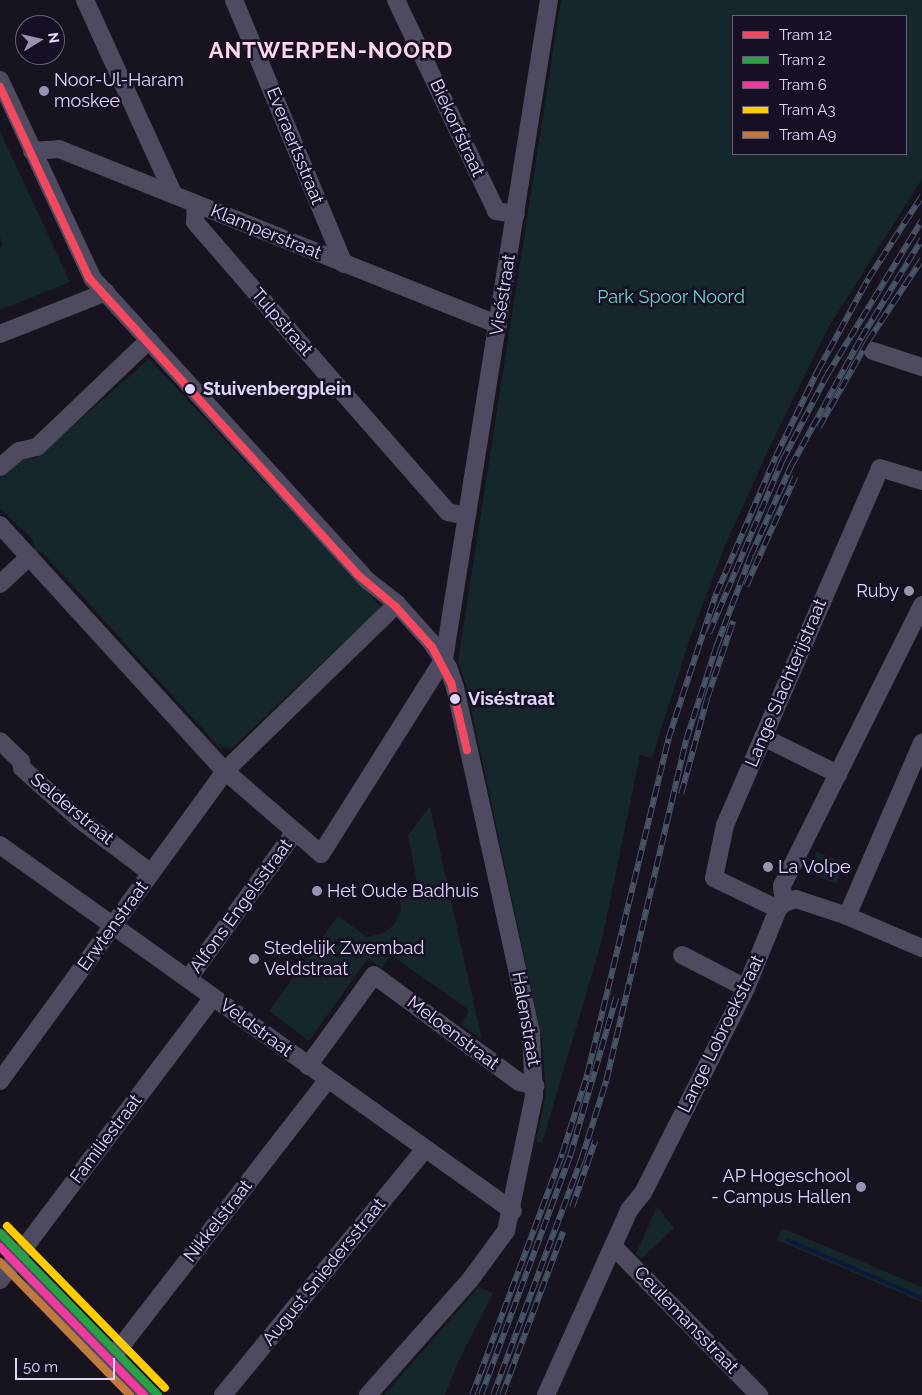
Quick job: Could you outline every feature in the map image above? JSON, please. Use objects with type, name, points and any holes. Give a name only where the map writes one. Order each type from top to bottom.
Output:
[{"type":"street","points":[[86,0],[173,194]]},
{"type":"street","name":"Everaertsstraat","points":[[234,0],[344,264]]},
{"type":"street","name":"Biekorfstraat","points":[[396,0],[496,211],[516,214]]},
{"type":"street","name":"Viséstraat","points":[[294,832],[321,854],[444,659],[549,0]]},
{"type":"street","points":[[0,80],[86,268],[368,581],[397,604],[444,659]]},
{"type":"street","name":"Klamperstraat","points":[[32,151],[59,149],[498,325]]},
{"type":"street","name":"Tulpstraat","points":[[196,204],[195,222],[448,512],[466,516]]},
{"type":"street","points":[[0,334],[106,292]]},
{"type":"street","points":[[0,467],[19,451],[37,447],[150,340]]},
{"type":"street","points":[[873,351],[922,367]]},
{"type":"street","name":"Lange Slachterijstraat","points":[[781,906],[714,878],[725,825],[880,468],[922,481]]},
{"type":"street","points":[[0,525],[225,771],[294,832]]},
{"type":"street","points":[[0,584],[30,557]]},
{"type":"street","points":[[225,771],[397,604]]},
{"type":"street","name":"Lange Lobroekstraat","points":[[546,1395],[613,1246],[746,988],[781,906],[782,886],[920,609]]},
{"type":"street","name":"Halenstraat","points":[[368,1395],[496,1248],[506,1231],[513,1211],[536,1086],[532,1038],[507,918],[455,687],[444,659]]},
{"type":"street","points":[[763,737],[838,774]]},
{"type":"street","name":"Selderstraat","points":[[0,741],[21,760],[22,768],[79,819],[151,873]]},
{"type":"street","points":[[846,916],[922,743]]},
{"type":"street","name":"Erwtenstraat","points":[[1,1077],[225,771]]},
{"type":"street","name":"Alfons Engelsstraat","points":[[188,979],[294,832]]},
{"type":"street","name":"Veldstraat","points":[[0,845],[513,1211]]},
{"type":"street","points":[[781,906],[796,899],[846,916],[922,948]]},
{"type":"street","points":[[682,955],[746,988]]},
{"type":"street","name":"Meloenstraat","points":[[308,1066],[374,975],[519,1082],[536,1086]]},
{"type":"street","name":"Familiestraat","points":[[0,1280],[213,997]]},
{"type":"street","name":"Nikkelstraat","points":[[108,1363],[328,1079]]},
{"type":"street","name":"August Sniedersstraat","points":[[223,1395],[425,1149]]},
{"type":"street","points":[[0,1238],[108,1363],[146,1395]]},
{"type":"street","name":"Ceulemansstraat","points":[[613,1246],[759,1395]]},
{"type":"green space","name":"Park Spoor Noord","points":[[561,0],[922,0],[922,179],[828,328],[766,455],[725,546],[690,638],[652,758],[640,755],[602,940],[542,1143],[536,1141],[546,1095],[542,1040],[466,685],[458,661]]},
{"type":"green space","points":[[0,131],[70,282],[0,310],[0,248],[3,246],[0,237]]},
{"type":"green space","name":"Stuivenbergplein","points":[[149,359],[381,607],[231,749],[219,747],[43,553],[35,550],[33,540],[0,508],[0,476],[20,457],[35,459]]},
{"type":"green space","points":[[430,806],[482,1040],[461,1024],[469,1010],[391,955],[382,968],[368,958],[309,1041],[269,1011],[338,916],[367,937],[383,933],[394,925],[401,912],[400,897],[411,893],[417,882],[408,835]]},
{"type":"green space","points":[[817,852],[844,863],[836,884],[808,872]]},
{"type":"green space","points":[[657,1207],[674,1228],[641,1259],[636,1253]]},
{"type":"green space","points":[[782,1228],[922,1287],[922,1302],[777,1240]]},
{"type":"green space","points":[[479,1287],[493,1293],[458,1362],[445,1395],[384,1395]]},
{"type":"waterway","points":[[788,1240],[922,1298]]},
{"type":"railway","points":[[472,1395],[562,1154],[587,1075],[668,739],[716,594],[776,456],[818,370],[868,279],[922,196]]},
{"type":"railway","points":[[709,633],[782,461],[827,375],[922,220]]},
{"type":"railway","points":[[493,1395],[581,1160],[606,1081],[686,740],[716,647],[751,555],[791,466],[861,338],[922,239]]},
{"type":"railway","points":[[819,427],[868,341],[922,259]]},
{"type":"railway","points":[[746,586],[795,477]]},
{"type":"railway","points":[[681,794],[707,698],[733,621]]},
{"type":"railway","points":[[481,1395],[570,1156],[616,998]]},
{"type":"railway","points":[[572,1207],[595,1141]]},
{"type":"railway","points":[[502,1395],[563,1232]]},
{"type":"tram line","name":"12","points":[[0,87],[89,278],[357,574],[395,606],[432,647],[451,682],[467,750]]},
{"type":"tram line","name":"A3","points":[[7,1226],[165,1388]]},
{"type":"tram line","name":"2","points":[[0,1233],[158,1395]]},
{"type":"tram line","name":"6","points":[[0,1247],[144,1395]]},
{"type":"tram line","name":"A9","points":[[0,1262],[130,1395]]},
{"type":"place","name":"Noor-Ul-Haram moskee","points":[[44,91]]},
{"type":"place","name":"Stuivenbergplein","points":[[190,389]]},
{"type":"place","name":"Ruby","points":[[909,591]]},
{"type":"place","name":"Viséstraat","points":[[455,699]]},
{"type":"place","name":"La Volpe","points":[[768,867]]},
{"type":"place","name":"Het Oude Badhuis","points":[[317,891]]},
{"type":"place","name":"Stedelijk Zwembad Veldstraat","points":[[254,959]]},
{"type":"place","name":"AP Hogeschool - Campus Hallen","points":[[861,1187]]},
{"type":"district","name":"ANTWERPEN-NOORD","points":[[331,51]]}]
